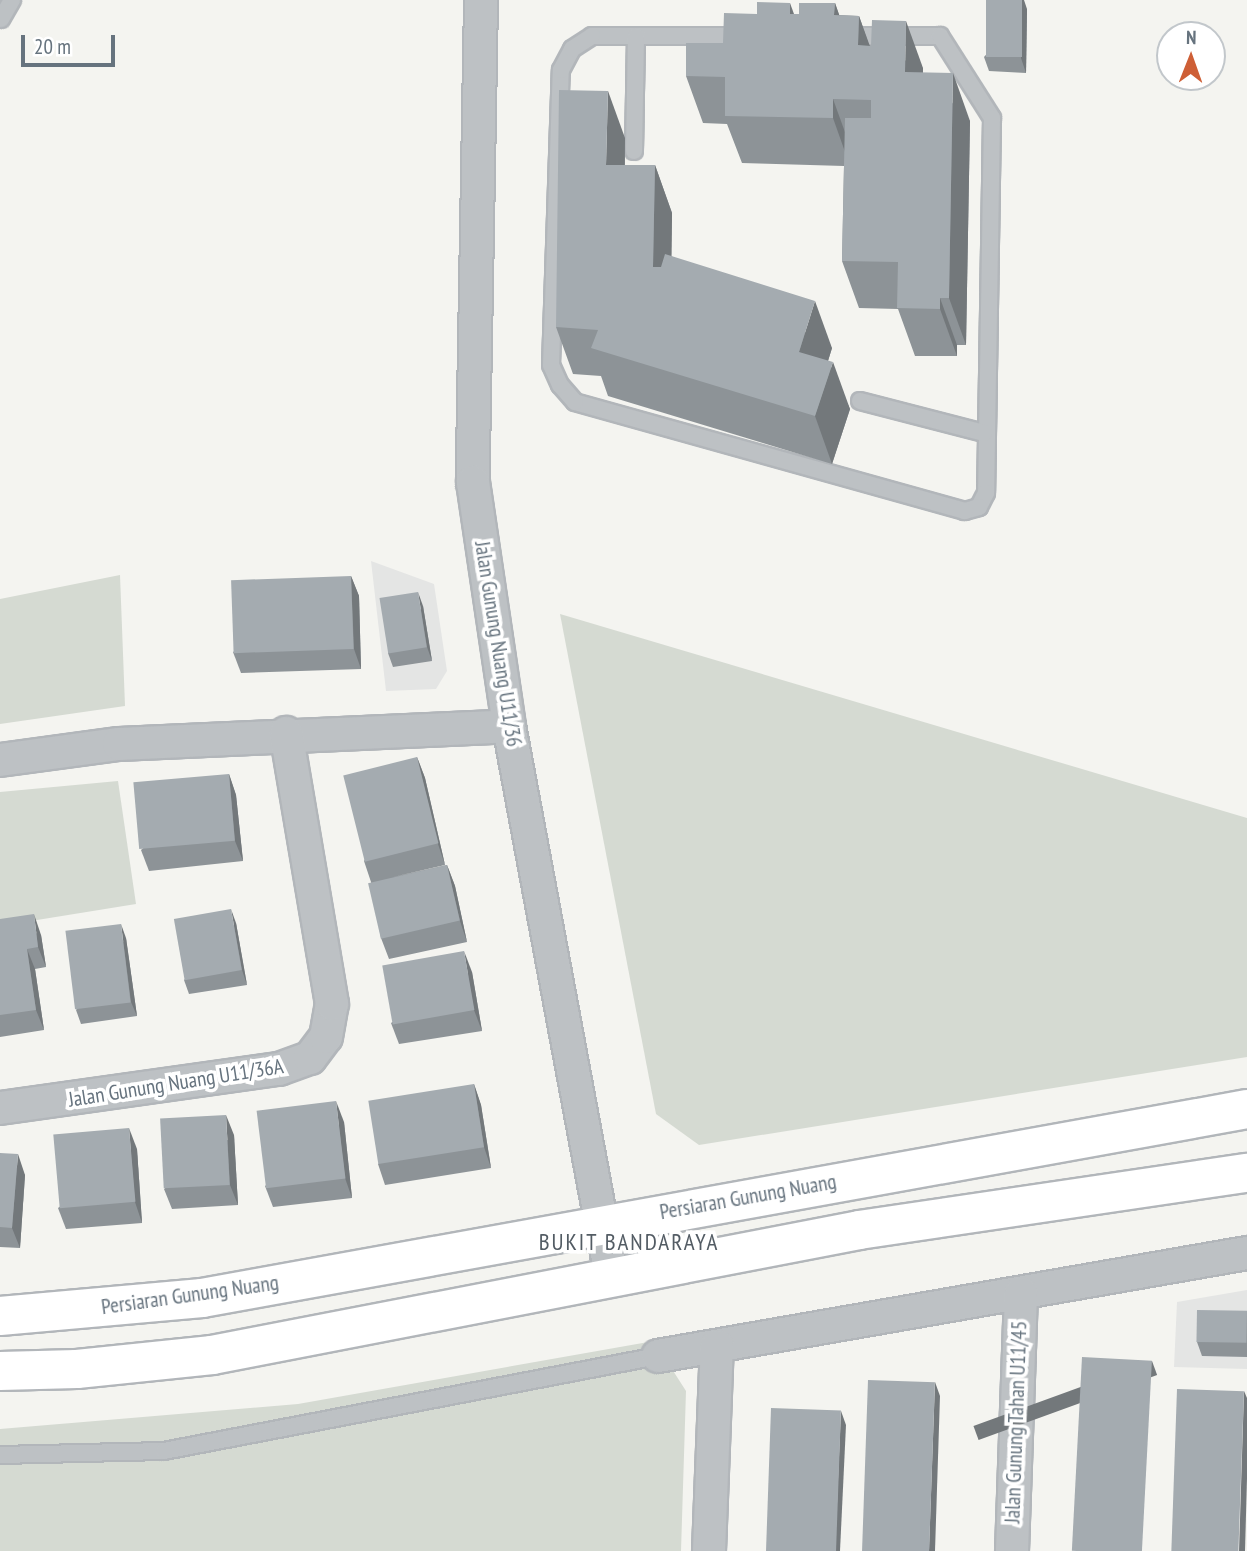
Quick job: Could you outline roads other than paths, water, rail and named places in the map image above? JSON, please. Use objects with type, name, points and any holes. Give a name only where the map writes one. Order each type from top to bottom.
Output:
[{"type":"street","name":"Jalan Gunung Nuang U11/36","points":[[481,0],[473,482],[509,726],[612,1280]]},
{"type":"street","points":[[0,760],[119,744],[286,733],[509,726]]},
{"type":"street","name":"Jalan Gunung Nuang U11/36A","points":[[0,1108],[279,1069],[310,1058],[327,1038],[332,1004],[286,733]]},
{"type":"street","name":"Persiaran Gunung Nuang","points":[[0,1316],[202,1298],[1247,1109]]},
{"type":"street","points":[[0,1371],[77,1369],[212,1355],[612,1280],[859,1230],[1247,1173]]},
{"type":"street","points":[[658,1356],[1247,1253]]},
{"type":"street","name":"Jalan Gunung Tahan U11/45","points":[[1012,1551],[1021,1293]]},
{"type":"street","points":[[709,1551],[717,1346]]},
{"type":"lane","points":[[1,19],[12,0]]},
{"type":"lane","points":[[834,30],[940,36],[992,118],[984,433],[986,493],[979,507],[965,511],[575,402],[560,385],[551,365],[561,70],[572,49],[592,36],[636,36],[834,30]]},
{"type":"lane","points":[[634,152],[636,36]]},
{"type":"lane","points":[[860,401],[984,433]]},
{"type":"lane","points":[[0,1455],[164,1451],[658,1356]]},
{"type":"district","name":"BUKIT BANDARAYA","points":[[629,1242]]}]
